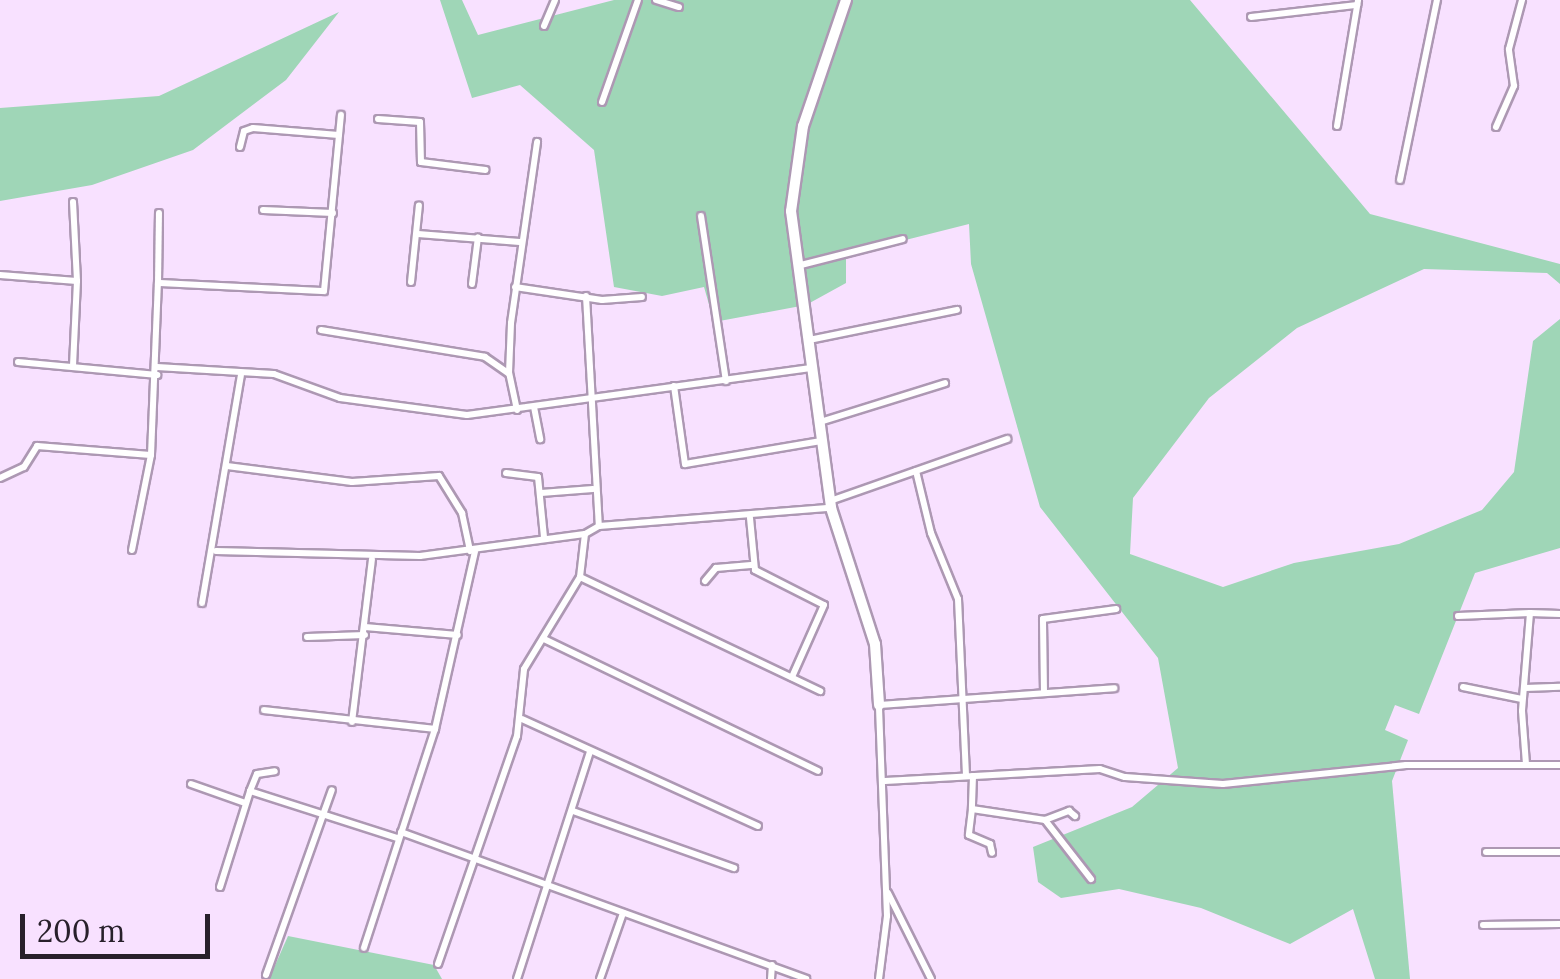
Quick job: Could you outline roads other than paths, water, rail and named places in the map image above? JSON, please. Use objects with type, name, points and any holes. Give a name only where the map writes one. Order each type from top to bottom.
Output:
[{"type":"street","points":[[544,26],[555,0]]},
{"type":"street","points":[[602,102],[638,0]]},
{"type":"street","points":[[656,0],[679,6]]},
{"type":"street","points":[[846,0],[803,126],[790,211],[831,505],[876,644],[887,892],[879,979]]},
{"type":"street","points":[[1400,180],[1437,0]]},
{"type":"street","points":[[1496,126],[1514,86],[1509,49],[1522,0]]},
{"type":"street","points":[[1251,17],[1358,2],[1336,126]]},
{"type":"street","points":[[158,283],[324,292],[341,115]]},
{"type":"street","points":[[378,119],[420,122],[421,162],[486,170]]},
{"type":"street","points":[[240,147],[244,131],[253,128],[339,134]]},
{"type":"street","points":[[517,410],[509,373],[515,288],[537,142]]},
{"type":"street","points":[[73,366],[77,280],[74,202]]},
{"type":"street","points":[[411,282],[419,205]]},
{"type":"street","points":[[263,210],[332,213]]},
{"type":"street","points":[[132,550],[151,454],[157,371],[159,212]]},
{"type":"street","points":[[701,216],[726,381]]},
{"type":"street","points":[[418,234],[520,242]]},
{"type":"street","points":[[472,284],[478,237]]},
{"type":"street","points":[[796,266],[903,239]]},
{"type":"street","points":[[0,275],[77,280]]},
{"type":"street","points":[[515,288],[642,297]]},
{"type":"street","points":[[586,296],[594,398],[593,488],[599,526]]},
{"type":"street","points":[[808,340],[957,310]]},
{"type":"street","points":[[322,330],[484,357],[509,373]]},
{"type":"street","points":[[18,362],[297,379],[340,398],[467,416],[812,368]]},
{"type":"street","points":[[202,603],[216,552],[242,375]]},
{"type":"street","points":[[819,423],[944,383]]},
{"type":"street","points":[[674,386],[685,464],[821,440]]},
{"type":"street","points":[[534,407],[540,439]]},
{"type":"street","points":[[216,552],[372,559],[473,551],[586,534],[599,526],[750,517],[831,505],[916,470],[1007,440]]},
{"type":"street","points":[[0,478],[24,467],[37,446],[151,454]]},
{"type":"street","points":[[227,466],[352,482],[439,476],[462,514],[473,551],[435,729],[364,948]]},
{"type":"street","points":[[916,470],[931,533],[958,599],[972,809],[969,835],[990,844],[992,853]]},
{"type":"street","points":[[506,473],[538,478],[544,538]]},
{"type":"street","points":[[541,493],[593,488]]},
{"type":"street","points":[[750,517],[754,566]]},
{"type":"street","points":[[438,964],[522,719],[519,684],[580,577],[586,534]]},
{"type":"street","points":[[352,722],[372,559]]},
{"type":"street","points":[[704,581],[716,568],[754,566],[824,606],[792,677]]},
{"type":"street","points":[[580,577],[820,690]]},
{"type":"street","points":[[1044,693],[1043,620],[1116,610]]},
{"type":"street","points":[[1526,764],[1522,698],[1530,613]]},
{"type":"street","points":[[1458,616],[1560,614]]},
{"type":"street","points":[[307,637],[365,631],[458,635]]},
{"type":"street","points":[[544,640],[818,771]]},
{"type":"street","points":[[1463,687],[1522,698]]},
{"type":"street","points":[[1525,688],[1560,687]]},
{"type":"street","points":[[879,704],[1114,688]]},
{"type":"street","points":[[264,710],[435,729]]},
{"type":"street","points":[[522,719],[758,826]]},
{"type":"street","points":[[517,979],[590,752]]},
{"type":"street","points":[[885,781],[1100,769],[1125,777],[1240,784],[1406,764],[1560,765]]},
{"type":"street","points":[[220,887],[256,774],[275,770]]},
{"type":"street","points":[[192,784],[245,803]]},
{"type":"street","points":[[266,976],[332,790]]},
{"type":"street","points":[[250,791],[399,835],[806,979]]},
{"type":"street","points":[[972,809],[1045,820],[1069,811],[1075,816]]},
{"type":"street","points":[[573,811],[734,868]]},
{"type":"street","points":[[1045,820],[1091,879]]},
{"type":"street","points":[[1486,852],[1560,852]]},
{"type":"street","points":[[887,892],[931,979]]},
{"type":"street","points":[[600,979],[623,913]]},
{"type":"street","points":[[1483,925],[1560,924]]},
{"type":"street","points":[[770,979],[772,966]]}]
